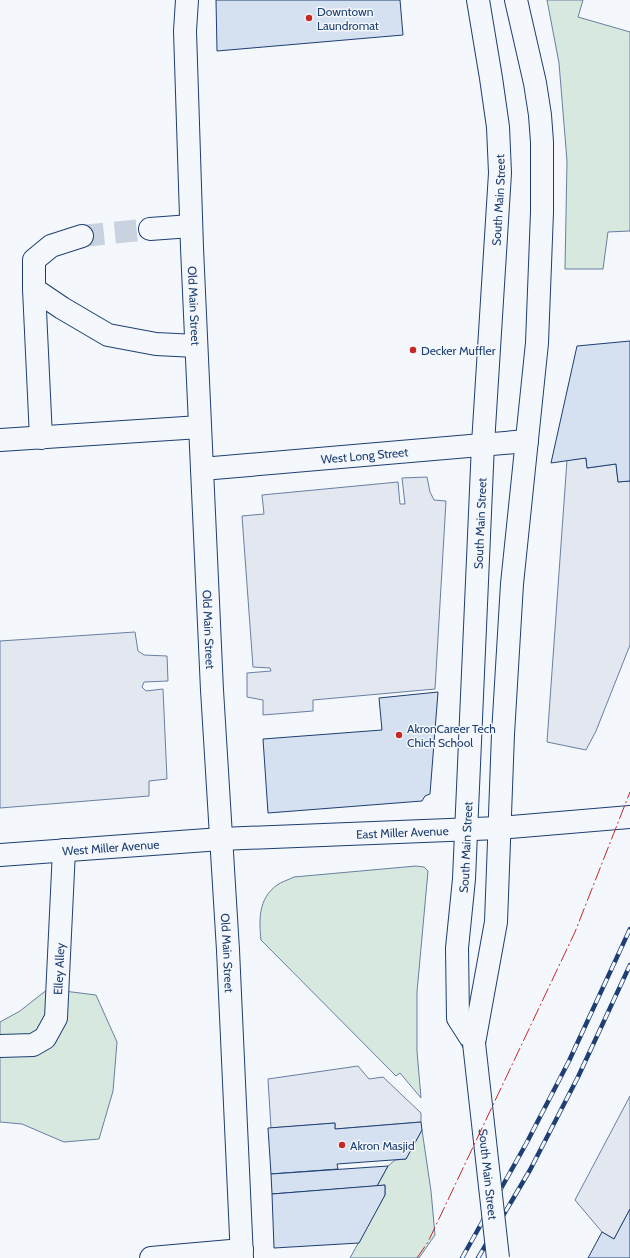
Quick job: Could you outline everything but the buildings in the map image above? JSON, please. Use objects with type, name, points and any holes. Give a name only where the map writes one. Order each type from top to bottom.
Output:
[{"type":"main road","name":"Old Main Street","points":[[187,0],[185,31],[196,346],[212,690],[242,1254]]},
{"type":"main road","name":"South Main Street","points":[[474,1043],[458,1018],[457,948],[464,879],[483,444],[500,173],[498,128],[478,0]]},
{"type":"main road","name":"South Main Street","points":[[498,1258],[474,1043],[496,922],[503,734],[512,584],[537,343],[542,212],[542,142],[540,115],[535,83],[516,0]]},
{"type":"main road","points":[[150,229],[191,226]]},
{"type":"main road","points":[[41,438],[34,260],[51,246],[82,236]]},
{"type":"main road","points":[[34,288],[62,308],[108,335],[156,344],[196,346]]},
{"type":"main road","points":[[0,440],[200,426]]},
{"type":"main road","name":"West Long Street","points":[[202,469],[527,441]]},
{"type":"main road","name":"East Miller Avenue","points":[[221,839],[466,830],[630,817]]},
{"type":"main road","name":"West Miller Avenue","points":[[0,855],[221,839]]},
{"type":"main road","name":"Elley Alley","points":[[0,1046],[33,1045],[45,1038],[56,1018],[64,850]]},
{"type":"main road","points":[[151,1258],[242,1254]]},
{"type":"shaded area","points":[[547,0],[583,0],[578,17],[630,32],[630,231],[608,232],[603,269],[565,269],[567,161],[559,63]]},
{"type":"shaded area","points":[[586,458],[587,468],[616,464],[618,482],[630,481],[630,645],[596,731],[586,750],[547,742],[567,460]]},
{"type":"shaded area","points":[[427,477],[430,492],[434,500],[446,501],[435,689],[313,700],[313,711],[263,715],[263,700],[247,697],[247,673],[271,671],[270,668],[253,667],[242,516],[264,514],[262,495],[398,482],[400,504],[405,504],[402,478]]},
{"type":"shaded area","points":[[135,632],[138,651],[144,655],[167,656],[168,681],[144,682],[142,687],[146,691],[163,689],[167,779],[149,781],[149,796],[0,808],[0,641]]},
{"type":"shaded area","points":[[416,866],[424,867],[428,871],[417,992],[417,1051],[421,1098],[400,1073],[396,1076],[261,940],[260,925],[261,910],[266,897],[277,885],[294,877]]},
{"type":"shaded area","points":[[48,989],[96,995],[117,1042],[113,1091],[99,1139],[64,1142],[22,1124],[0,1122],[0,1022],[20,1011]]},
{"type":"shaded area","points":[[358,1066],[369,1079],[383,1077],[421,1113],[421,1122],[335,1129],[335,1123],[271,1128],[268,1079]]},
{"type":"shaded area","points":[[630,1096],[630,1209],[614,1239],[602,1232],[575,1200]]},
{"type":"shaded area","points":[[422,1130],[431,1191],[435,1235],[419,1258],[350,1258],[385,1195],[385,1185],[377,1186],[388,1166],[395,1160],[406,1159]]},
{"type":"tunnel","points":[[82,236],[150,229]]},
{"type":"railway","points":[[462,1258],[526,1144],[569,1061],[630,929]]},
{"type":"railway","points":[[478,1258],[530,1170],[578,1077],[630,965]]},
{"type":"power","points":[[417,1258],[428,1242],[575,932],[630,792]]},
{"type":"place","name":"Downtown Laundromat","points":[[309,18]]},
{"type":"place","name":"Decker Muffler","points":[[413,350]]},
{"type":"place","name":"AkronCareer Tech Chich School","points":[[399,735]]},
{"type":"place","name":"Akron Masjid","points":[[342,1145]]}]
